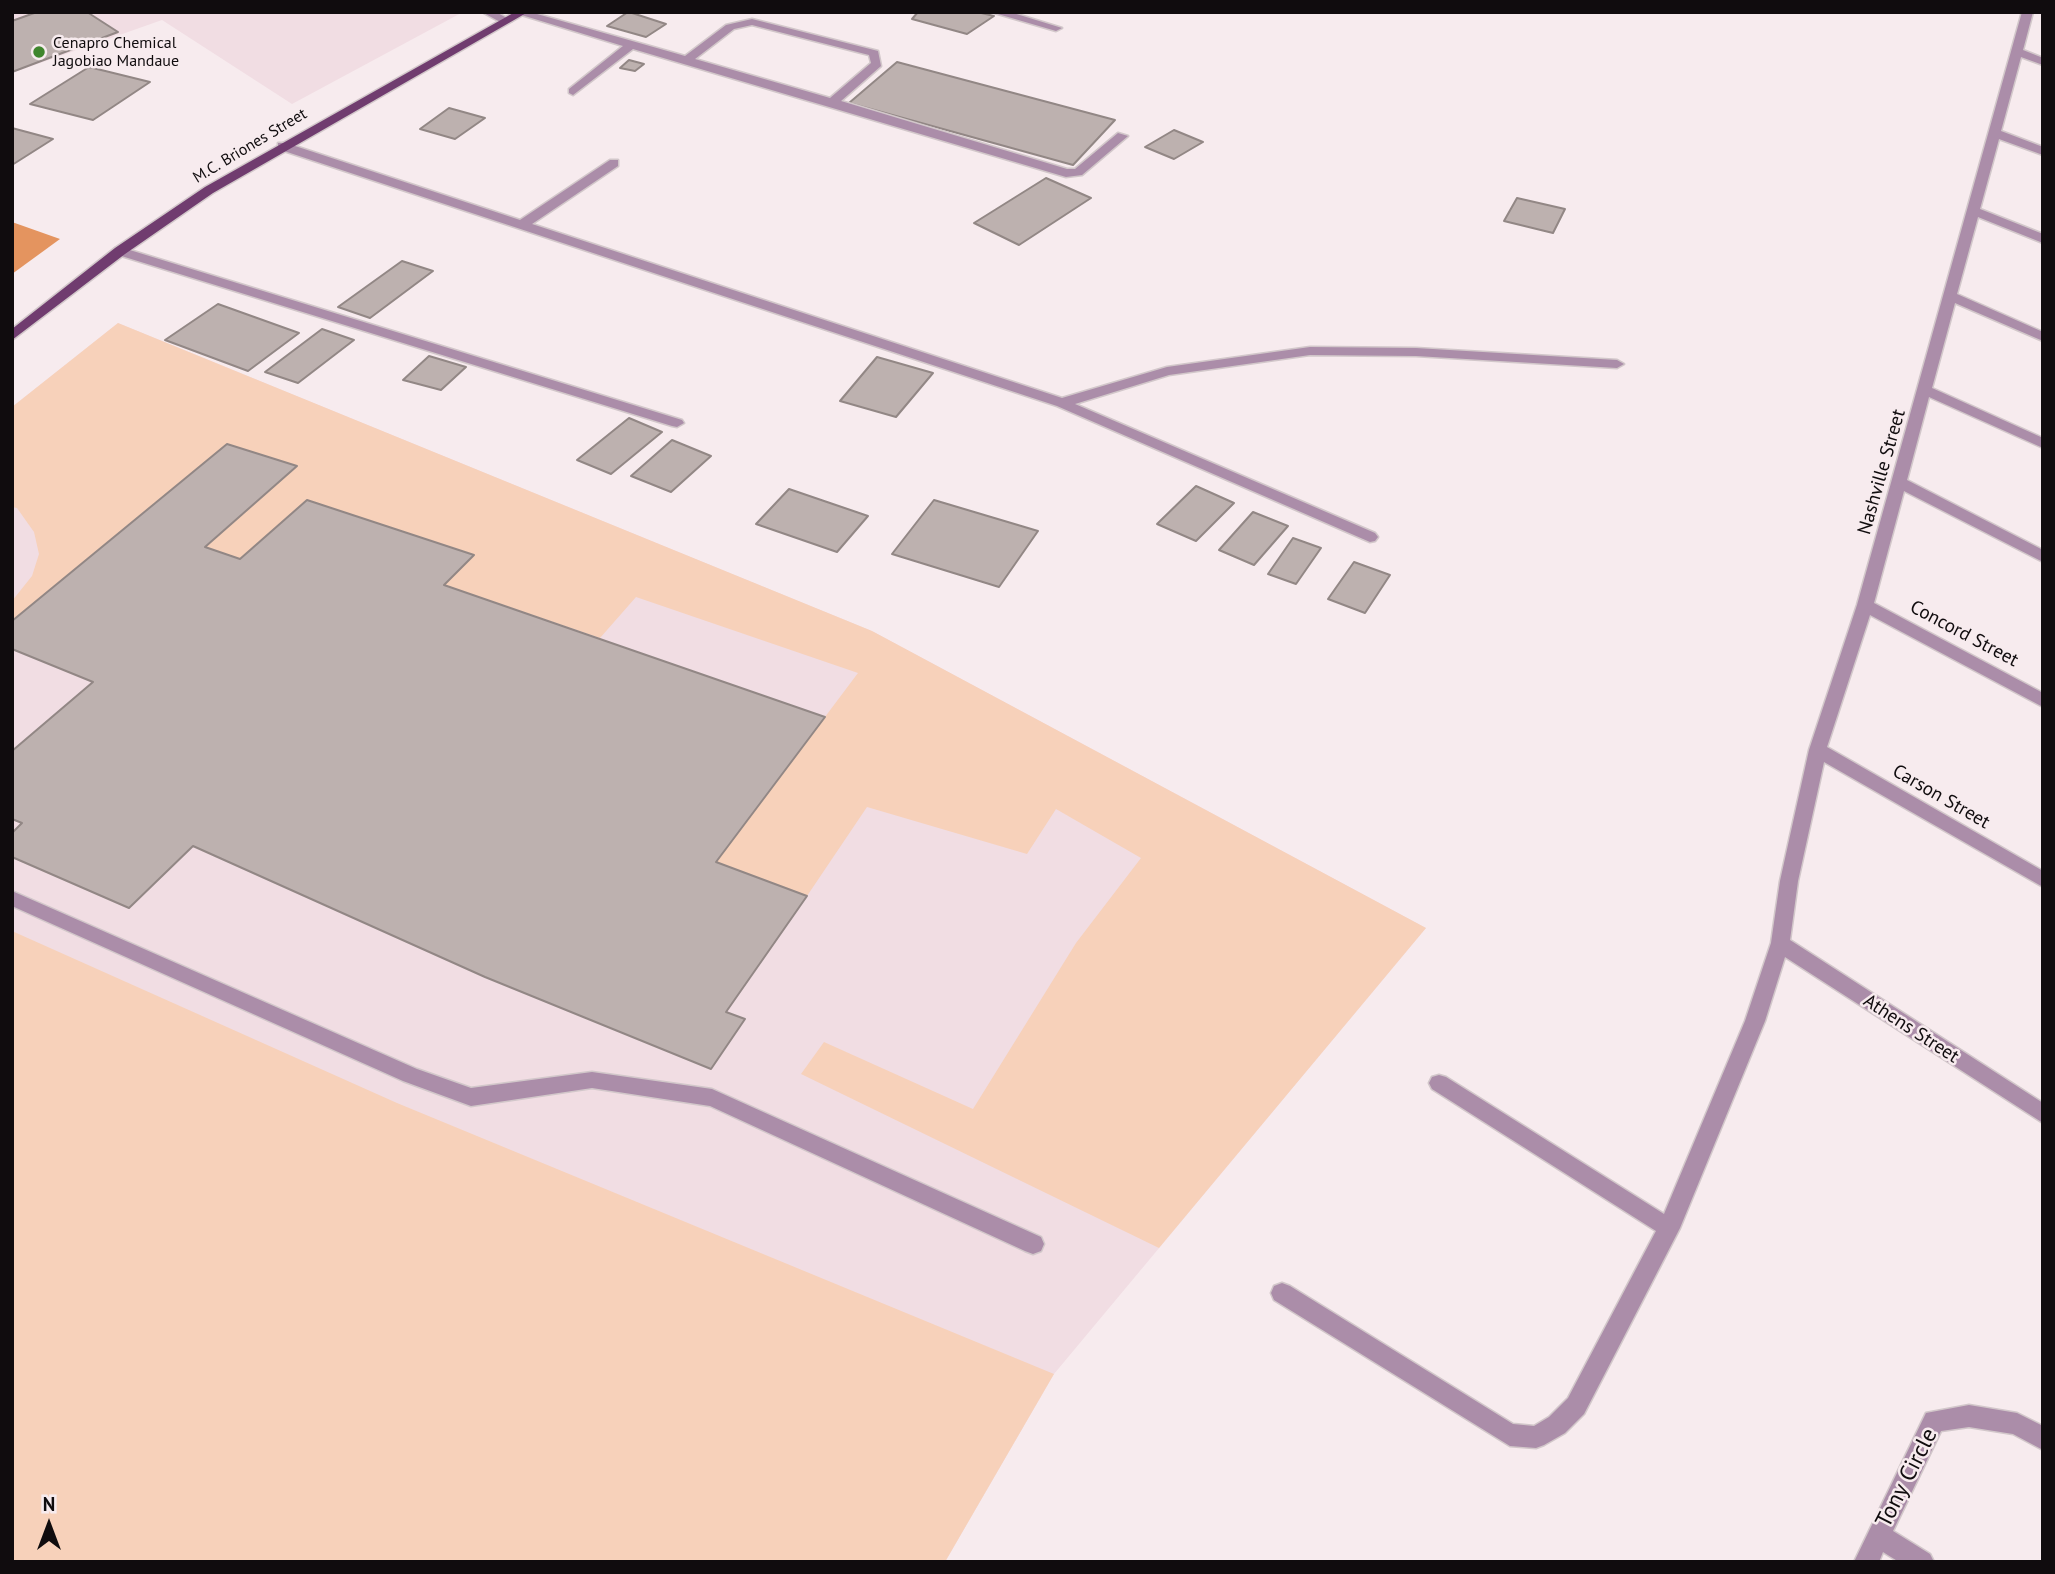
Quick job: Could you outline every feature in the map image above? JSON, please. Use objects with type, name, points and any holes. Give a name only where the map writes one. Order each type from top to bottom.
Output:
[{"type":"main road","name":"M.C. Briones Street","points":[[12,336],[120,251],[209,190],[282,146],[522,13]]},
{"type":"street","points":[[487,12],[506,21]]},
{"type":"street","points":[[996,12],[1056,28]]},
{"type":"street","name":"Nashville Street","points":[[1282,1293],[1510,1435],[1536,1437],[1557,1425],[1576,1406],[1669,1228],[1755,1021],[1780,943],[1789,881],[1818,750],[1865,605],[2028,12]]},
{"type":"street","points":[[522,13],[1066,173],[1077,172],[1122,136]]},
{"type":"street","points":[[687,60],[730,27],[752,22],[874,53],[877,64],[832,102]]},
{"type":"street","points":[[573,91],[631,45]]},
{"type":"street","points":[[2018,52],[2043,62]]},
{"type":"street","points":[[1995,134],[2043,151]]},
{"type":"street","points":[[282,146],[1062,403],[1370,537]]},
{"type":"street","points":[[523,224],[614,163]]},
{"type":"street","points":[[1974,211],[2043,239]]},
{"type":"street","points":[[120,251],[677,424]]},
{"type":"street","points":[[1950,296],[2043,337]]},
{"type":"street","points":[[1062,403],[1167,371],[1310,351],[1416,352],[1618,364]]},
{"type":"street","points":[[1925,390],[2043,444]]},
{"type":"street","points":[[1899,482],[2043,556]]},
{"type":"street","name":"Concord Street","points":[[1865,605],[2043,701]]},
{"type":"street","name":"Carson Street","points":[[1818,750],[2043,880]]},
{"type":"street","points":[[12,898],[410,1075],[471,1097],[592,1080],[712,1098],[1033,1244]]},
{"type":"street","name":"Athens Street","points":[[1780,943],[2043,1114]]},
{"type":"street","points":[[1439,1083],[1669,1228]]},
{"type":"street","name":"Tony Circle","points":[[1866,1562],[1934,1421],[1969,1416],[2017,1424],[2043,1439]]},
{"type":"street","points":[[1878,1535],[1922,1562]]},
{"type":"shaded area","points":[[12,12],[463,12],[292,104],[162,20],[12,73]]},
{"type":"shaded area","points":[[12,222],[60,239],[12,274]]},
{"type":"shaded area","points":[[118,323],[872,631],[1426,928],[1054,1374],[945,1562],[12,1562],[12,407]]},
{"type":"shaded area","points":[[118,323],[872,631],[1426,928],[1159,1248],[801,1074],[824,1042],[973,1109],[1076,943],[1141,858],[1056,809],[1027,854],[867,807],[807,896],[716,862],[858,673],[636,597],[600,638],[444,585],[473,555],[307,500],[240,559],[205,547],[296,467],[227,444],[12,621],[12,601],[32,576],[39,554],[34,532],[17,508],[12,507],[12,407]]},
{"type":"shaded area","points":[[12,931],[397,1103],[1054,1374],[945,1562],[12,1562]]},
{"type":"building","name":"Cenapro Chemical Jagobiao Mandaue","points":[[37,12],[87,12],[118,32],[12,72],[12,21]]},
{"type":"building","points":[[628,12],[666,24],[646,37],[607,26]]},
{"type":"building","points":[[918,12],[977,12],[994,16],[967,34],[912,19]]},
{"type":"building","points":[[629,60],[644,64],[635,71],[620,68]]},
{"type":"building","points":[[897,62],[1115,120],[1073,165],[849,103]]},
{"type":"building","points":[[89,67],[150,82],[93,120],[30,104]]},
{"type":"building","points":[[449,108],[485,118],[455,139],[420,129]]},
{"type":"building","points":[[12,128],[53,139],[12,165]]},
{"type":"building","points":[[1174,130],[1203,142],[1174,159],[1145,147]]},
{"type":"building","points":[[1046,178],[1091,198],[1019,245],[974,223]]},
{"type":"building","points":[[1517,198],[1565,209],[1553,233],[1504,221]]},
{"type":"building","points":[[402,261],[433,271],[370,318],[338,307]]},
{"type":"building","points":[[218,304],[299,333],[248,371],[165,340]]},
{"type":"building","points":[[322,329],[354,340],[298,383],[265,372]]},
{"type":"building","points":[[429,356],[466,367],[441,390],[403,380]]},
{"type":"building","points":[[877,357],[933,373],[896,417],[840,401]]},
{"type":"building","points":[[629,418],[662,432],[611,474],[577,460]]},
{"type":"building","points":[[672,440],[711,456],[671,492],[631,476]]},
{"type":"building","points":[[227,444],[297,466],[205,547],[240,559],[307,500],[474,555],[444,585],[825,717],[716,862],[807,896],[726,1012],[745,1019],[711,1069],[485,977],[193,846],[129,908],[12,857],[12,833],[22,823],[12,819],[12,751],[93,682],[12,649],[12,621]]},
{"type":"building","points":[[1196,486],[1234,503],[1196,541],[1157,524]]},
{"type":"building","points":[[789,489],[868,516],[837,552],[756,524]]},
{"type":"building","points":[[934,500],[1038,531],[999,587],[892,554]]},
{"type":"building","points":[[1253,512],[1288,526],[1254,565],[1219,550]]},
{"type":"building","points":[[1293,538],[1321,548],[1296,584],[1268,574]]},
{"type":"building","points":[[1354,562],[1390,575],[1365,613],[1328,599]]},
{"type":"place","name":"Cenapro Chemical Jagobiao Mandaue","points":[[39,52]]}]
